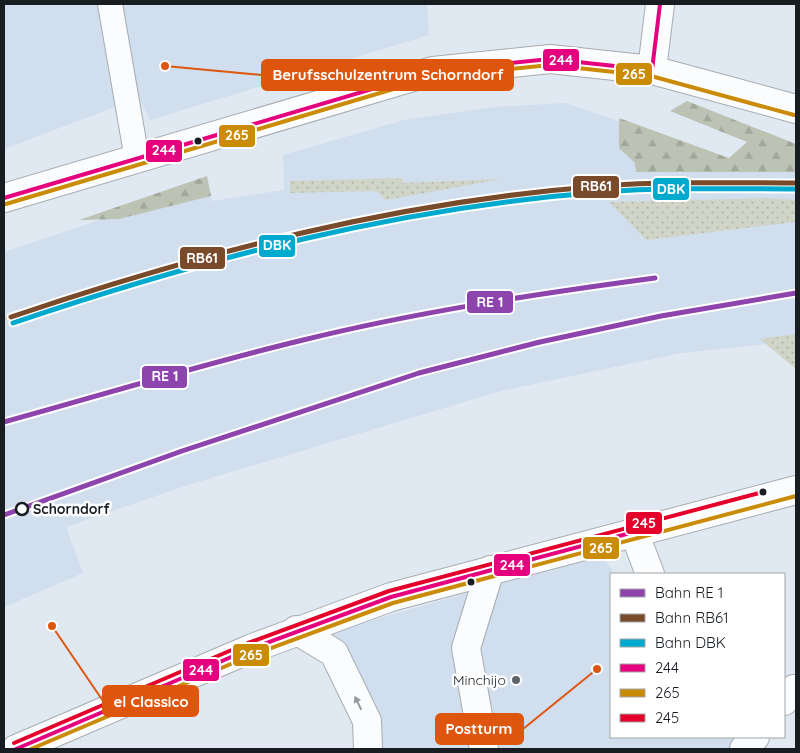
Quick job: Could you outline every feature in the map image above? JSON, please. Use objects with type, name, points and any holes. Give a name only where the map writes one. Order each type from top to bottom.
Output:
[{"type":"street","points":[[652,70],[660,4]]},
{"type":"street","points":[[4,198],[432,71],[550,59],[652,70],[796,109]]},
{"type":"street","points":[[16,749],[296,630],[432,585],[796,490]]},
{"type":"street","points":[[634,532],[650,573]]},
{"type":"street","points":[[484,749],[466,648],[490,570]]},
{"type":"street","points":[[296,630],[334,653],[367,721],[368,749]]},
{"type":"street","points":[[744,749],[754,738]]},
{"type":"lane","points":[[110,4],[137,158]]},
{"type":"shaded area","points":[[4,4],[427,4],[429,35],[150,120],[139,98],[4,149]]},
{"type":"shaded area","points":[[566,103],[644,130],[741,171],[796,172],[796,341],[681,353],[501,391],[188,485],[66,527],[83,573],[4,607],[4,252],[208,184],[212,201],[284,190],[283,155],[404,120],[494,107]]},
{"type":"shaded area","points":[[402,178],[402,183],[502,179],[386,200],[376,191],[290,193],[290,181]]},
{"type":"shaded area","points":[[770,198],[796,200],[796,222],[646,240],[609,202]]},
{"type":"shaded area","points":[[796,334],[796,369],[760,339]]},
{"type":"shaded area","points":[[601,555],[614,573],[610,573],[610,738],[741,738],[732,749],[357,749],[357,717],[324,634]]},
{"type":"green space","points":[[687,101],[796,144],[796,172],[636,172],[635,163],[619,148],[619,118],[729,158],[747,142],[670,111]]},
{"type":"green space","points":[[207,176],[211,196],[119,219],[79,220]]},
{"type":"railway","points":[[4,319],[11,317]]},
{"type":"transit line","name":"244","points":[[652,70],[660,4]]},
{"type":"transit line","name":"244","points":[[4,198],[433,71],[550,59],[652,70]]},
{"type":"transit line","name":"265","points":[[6,204],[434,77],[550,65],[651,76],[794,115]]},
{"type":"transit line","points":[[4,422],[225,360],[387,321],[476,305],[655,278]]},
{"type":"transit line","points":[[4,515],[182,451],[419,373],[540,342],[661,316],[796,293]]},
{"type":"transit line","name":"245","points":[[14,743],[248,643],[389,591],[763,492]]},
{"type":"transit line","name":"265","points":[[31,749],[252,655],[393,603],[796,496]]},
{"type":"transit line","name":"244","points":[[16,749],[250,649],[391,597],[634,532]]},
{"type":"rail line","name":"RB61","points":[[11,317],[83,293],[229,251],[377,217],[452,204],[527,193],[627,184],[796,183]]},
{"type":"rail line","name":"DBK","points":[[13,323],[85,299],[231,257],[378,223],[453,210],[528,199],[627,190],[796,189]]},
{"type":"place","name":"Berufsschulzentrum Schorndorf","points":[[165,66]]},
{"type":"place","name":"Schorndorf","points":[[22,509]]},
{"type":"place","name":"el Classico","points":[[52,626]]},
{"type":"place","name":"Postturm","points":[[597,669]]},
{"type":"place","name":"Minchijo","points":[[516,680]]}]
